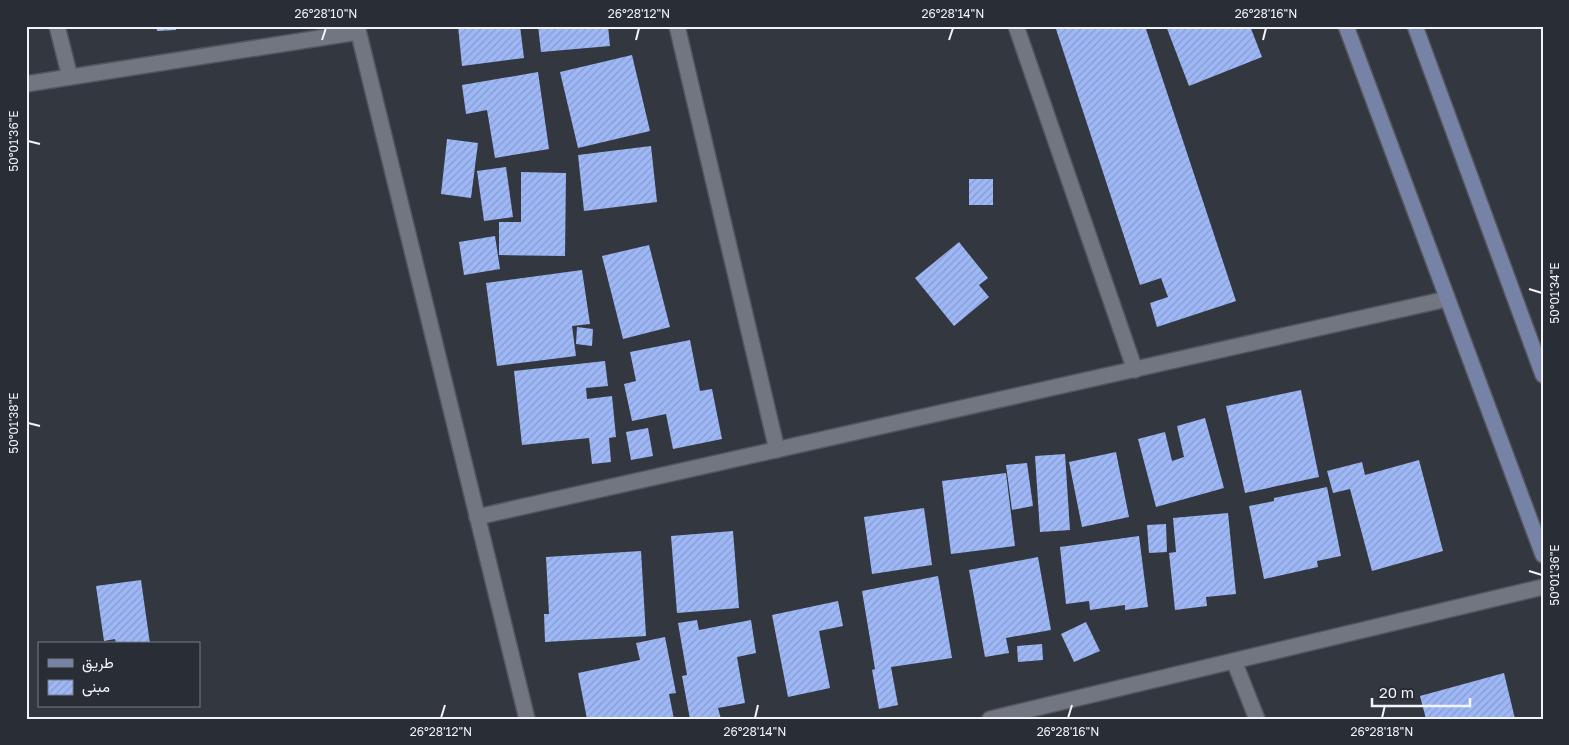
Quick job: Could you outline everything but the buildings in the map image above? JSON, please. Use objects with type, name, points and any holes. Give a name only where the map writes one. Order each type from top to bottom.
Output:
[{"type":"street","points":[[57,26],[70,77]]},
{"type":"street","points":[[677,26],[778,450]]},
{"type":"street","points":[[1016,26],[1135,370]]},
{"type":"street","points":[[1346,26],[1543,555]]},
{"type":"street","points":[[1415,26],[1543,375]]},
{"type":"street","points":[[26,84],[357,29],[527,719]]},
{"type":"street","points":[[477,517],[1448,299]]},
{"type":"street","points":[[990,719],[1543,587]]},
{"type":"street","points":[[1234,662],[1257,719]]}]
